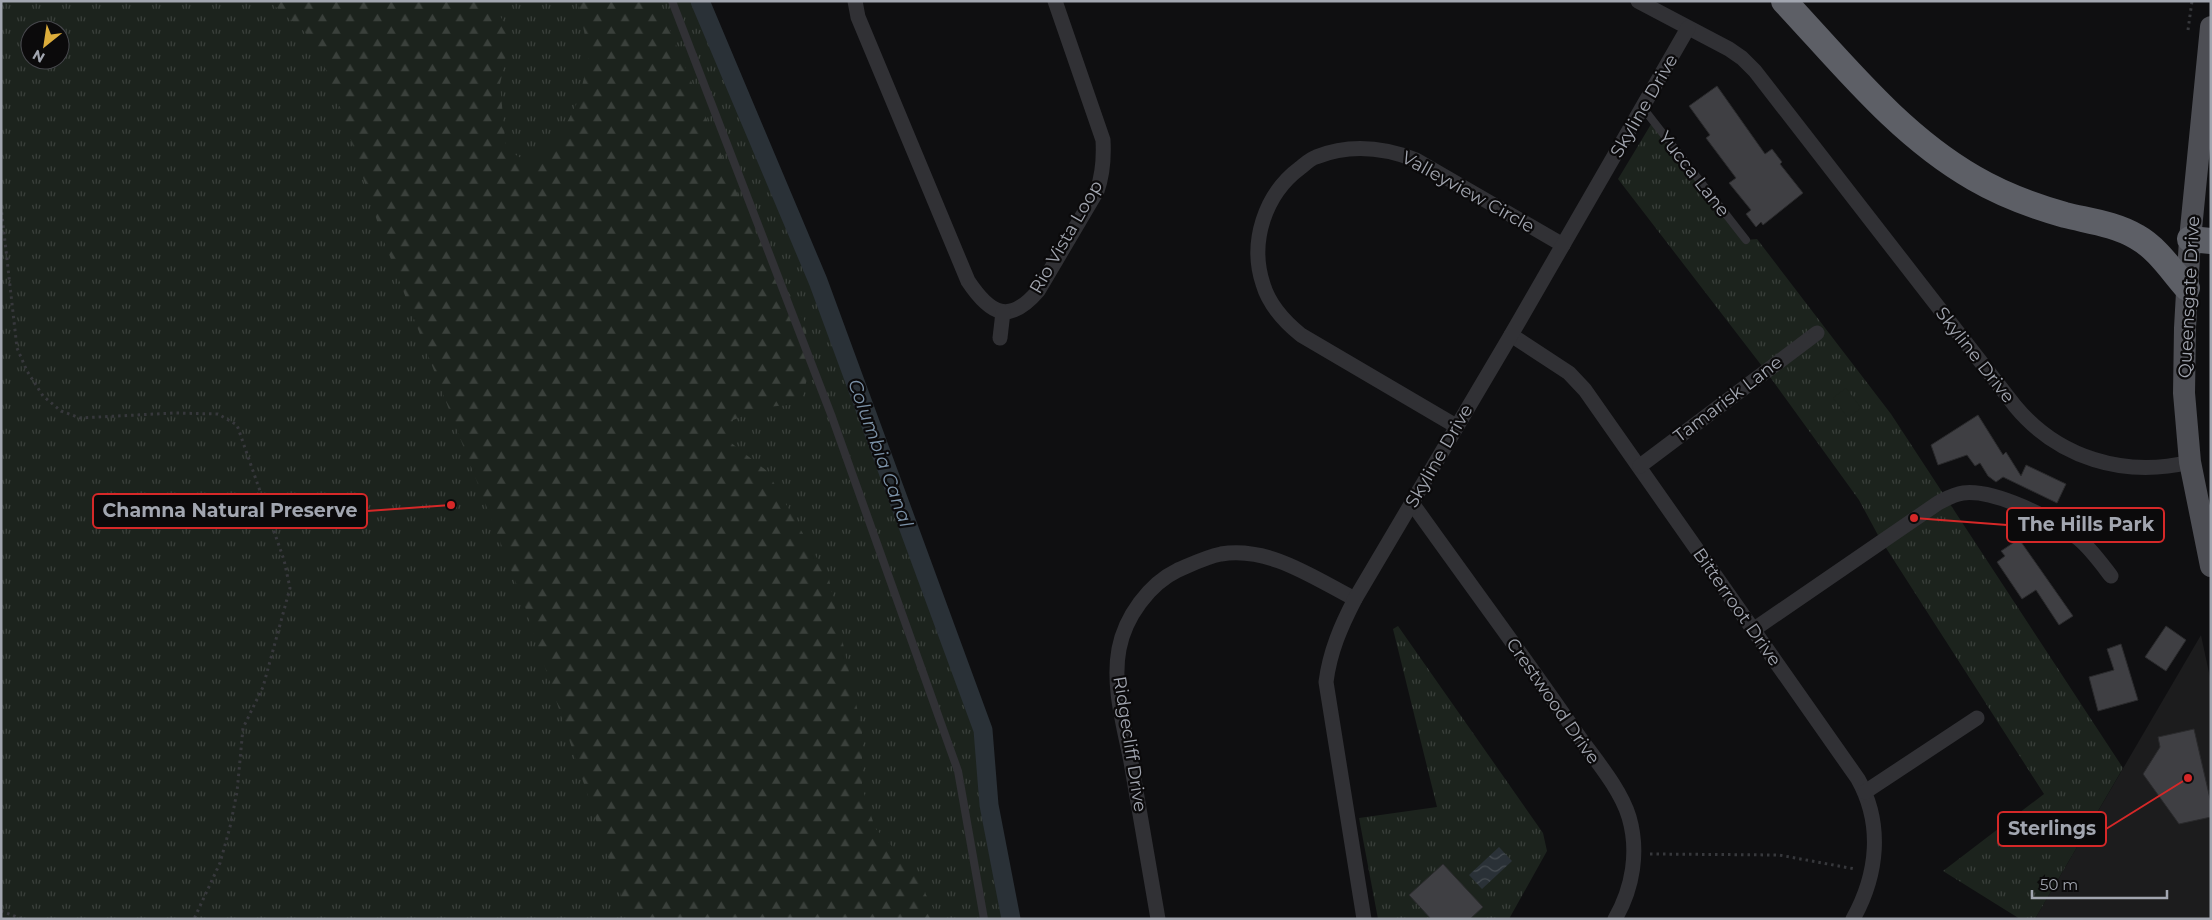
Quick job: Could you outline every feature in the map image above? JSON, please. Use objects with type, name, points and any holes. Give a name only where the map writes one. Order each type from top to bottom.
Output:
[{"type":"highway","points":[[1784,1],[1888,110],[1940,156],[1975,179],[2015,198],[2065,215],[2116,227],[2138,237],[2155,252],[2187,288]]},
{"type":"main road","name":"Queensgate Drive","points":[[2211,27],[2200,240],[2187,288],[2184,392],[2190,462],[2211,566]]},
{"type":"street","points":[[855,1],[858,17],[968,281],[988,306],[1003,312],[1000,338]]},
{"type":"street","name":"Rio Vista Loop","points":[[1003,312],[1018,310],[1038,291],[1097,191],[1101,180],[1104,156],[1103,140],[1055,1]]},
{"type":"street","name":"Skyline Drive","points":[[1638,1],[1729,49],[1742,58],[1755,71],[2015,406],[2040,433],[2057,445],[2071,451],[2128,467],[2156,468],[2190,462]]},
{"type":"street","name":"Skyline Drive","points":[[1364,919],[1326,682],[1329,660],[1339,630],[1355,599],[1511,335],[1688,28]]},
{"type":"street","name":"Valleyview Circle","points":[[1456,426],[1301,335],[1286,322],[1273,304],[1263,284],[1259,263],[1258,239],[1264,216],[1276,193],[1290,175],[1314,158],[1343,150],[1370,148],[1395,152],[1416,160],[1562,245]]},
{"type":"street","name":"Tamarisk Lane","points":[[1640,466],[1817,333]]},
{"type":"street","name":"Bitterroot Drive","points":[[1511,335],[1569,372],[1585,390],[1850,766],[1865,792],[1874,822],[1876,846],[1873,872],[1868,889],[1854,919]]},
{"type":"street","points":[[1753,630],[1938,503],[1962,493],[1990,495],[2061,526],[2079,539],[2111,576]]},
{"type":"street","name":"Crestwood Drive","points":[[1412,503],[1552,698],[1622,800],[1633,835],[1634,854],[1632,874],[1627,893],[1616,919]]},
{"type":"street","name":"Ridgecliff Drive","points":[[1158,919],[1118,696],[1119,650],[1126,628],[1135,611],[1150,590],[1165,577],[1204,558],[1222,554],[1246,553],[1264,556],[1291,566],[1355,599]]},
{"type":"street","points":[[1865,792],[1977,718]]},
{"type":"lane","points":[[672,1],[832,417],[958,771],[984,919]]},
{"type":"lane","name":"Yucca Lane","points":[[1643,108],[1746,240]]},
{"type":"path","points":[[2188,30],[2192,1]]},
{"type":"path","points":[[1,206],[17,348],[27,372],[43,396],[61,411],[80,418],[174,413],[218,414],[237,425],[284,560],[290,588],[263,687],[243,728],[236,792],[230,827],[220,863],[194,919]]},
{"type":"path","points":[[1634,854],[1779,855],[1873,872]]},
{"type":"path","points":[[1,911],[22,919]]},
{"type":"shaded area","points":[[2201,635],[2211,682],[2211,919],[2035,919]]},
{"type":"green space","points":[[1,1],[700,1],[818,281],[983,730],[989,805],[1011,919],[1,919]]},
{"type":"green space","points":[[269,1],[491,1],[511,34],[500,84],[506,149],[531,164],[558,140],[579,99],[589,56],[578,1],[658,1],[747,217],[805,322],[810,366],[801,404],[766,407],[733,420],[730,442],[767,471],[829,579],[862,731],[862,787],[875,828],[911,867],[939,919],[629,919],[523,601],[382,236],[343,116],[315,41]]},
{"type":"green space","points":[[1653,121],[1746,240],[1757,239],[1891,414],[2123,768],[2035,919],[2020,919],[1943,871],[2044,794],[1879,537],[1859,500],[1765,370],[1618,179]]},
{"type":"green space","points":[[1846,388],[1861,408],[1848,418],[1833,398]]},
{"type":"green space","points":[[1398,626],[1543,833],[1547,851],[1509,919],[1378,919],[1359,818],[1437,807],[1393,629]]},
{"type":"water","points":[[1499,847],[1512,861],[1482,889],[1469,875]]},
{"type":"building","points":[[1717,86],[1765,154],[1772,149],[1782,162],[1780,164],[1803,193],[1763,225],[1761,222],[1756,227],[1746,214],[1751,210],[1729,183],[1736,178],[1706,138],[1710,135],[1689,106]]},
{"type":"building","points":[[1978,415],[2003,455],[2006,452],[2021,476],[2026,465],[2066,484],[2057,503],[2003,477],[1996,482],[1988,476],[1980,463],[1975,466],[1967,455],[1938,465],[1931,445]]},
{"type":"building","points":[[2019,539],[2073,616],[2059,625],[2036,590],[2022,599],[1997,562],[2005,556],[2001,551]]},
{"type":"building","points":[[2166,626],[2186,640],[2166,671],[2145,657]]},
{"type":"building","points":[[2121,644],[2138,700],[2098,711],[2089,677],[2114,670],[2107,649]]},
{"type":"building","points":[[2194,729],[2211,803],[2211,817],[2179,824],[2143,774],[2160,747],[2158,737]]},
{"type":"building","points":[[1443,864],[1483,907],[1470,919],[1431,919],[1409,895]]},
{"type":"waterway","name":"Columbia Canal","points":[[700,1],[818,281],[983,730],[989,805],[1011,919]]},
{"type":"place","name":"Chamna Natural Preserve","points":[[451,505]]},
{"type":"place","name":"The Hills Park","points":[[1914,518]]},
{"type":"place","name":"Sterlings","points":[[2188,778]]}]
